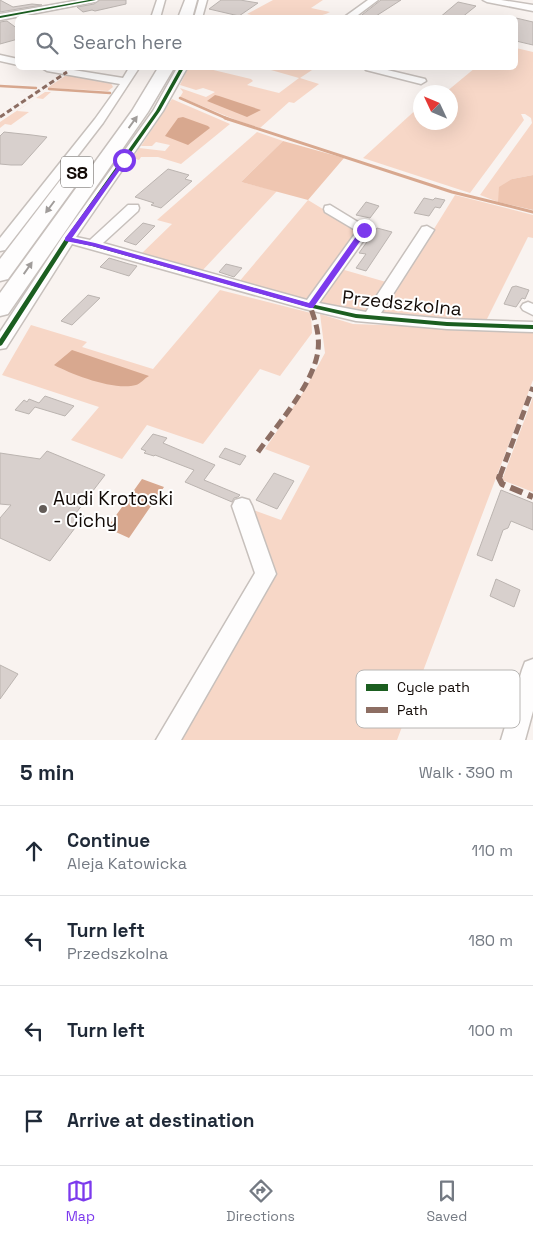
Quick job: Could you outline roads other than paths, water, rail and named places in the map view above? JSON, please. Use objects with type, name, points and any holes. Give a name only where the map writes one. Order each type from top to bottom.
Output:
[{"type":"highway","points":[[186,15],[190,0]]},
{"type":"highway","name":"S8","points":[[0,274],[126,107],[149,70]]},
{"type":"highway","name":"S8","points":[[0,308],[140,112],[165,70]]},
{"type":"street","points":[[0,17],[94,0]]},
{"type":"street","points":[[156,15],[161,0]]},
{"type":"street","points":[[199,15],[203,0]]},
{"type":"street","points":[[352,15],[374,0]]},
{"type":"street","points":[[487,0],[521,3],[533,8]]},
{"type":"street","points":[[0,58],[15,61]]},
{"type":"street","points":[[58,70],[126,82]]},
{"type":"street","points":[[0,248],[99,121],[133,70]]},
{"type":"street","points":[[0,344],[68,240],[158,111],[181,70]]},
{"type":"street","points":[[377,70],[421,81]]},
{"type":"street","points":[[93,245],[133,208]]},
{"type":"street","points":[[310,306],[364,230],[330,209]]},
{"type":"street","name":"Przedszkolna","points":[[68,240],[93,245],[310,306],[356,316],[447,324],[533,327]]},
{"type":"street","points":[[168,740],[266,574],[242,506]]},
{"type":"street","points":[[520,716],[533,670]]},
{"type":"lane","points":[[370,318],[427,230]]},
{"type":"waterway","points":[[0,86],[36,88]]},
{"type":"waterway","points":[[49,89],[110,93]]},
{"type":"waterway","points":[[180,98],[228,119]]},
{"type":"waterway","points":[[228,119],[452,192],[533,212]]},
{"type":"place","name":"Audi Krotoski - Cichy","points":[[43,509]]}]
